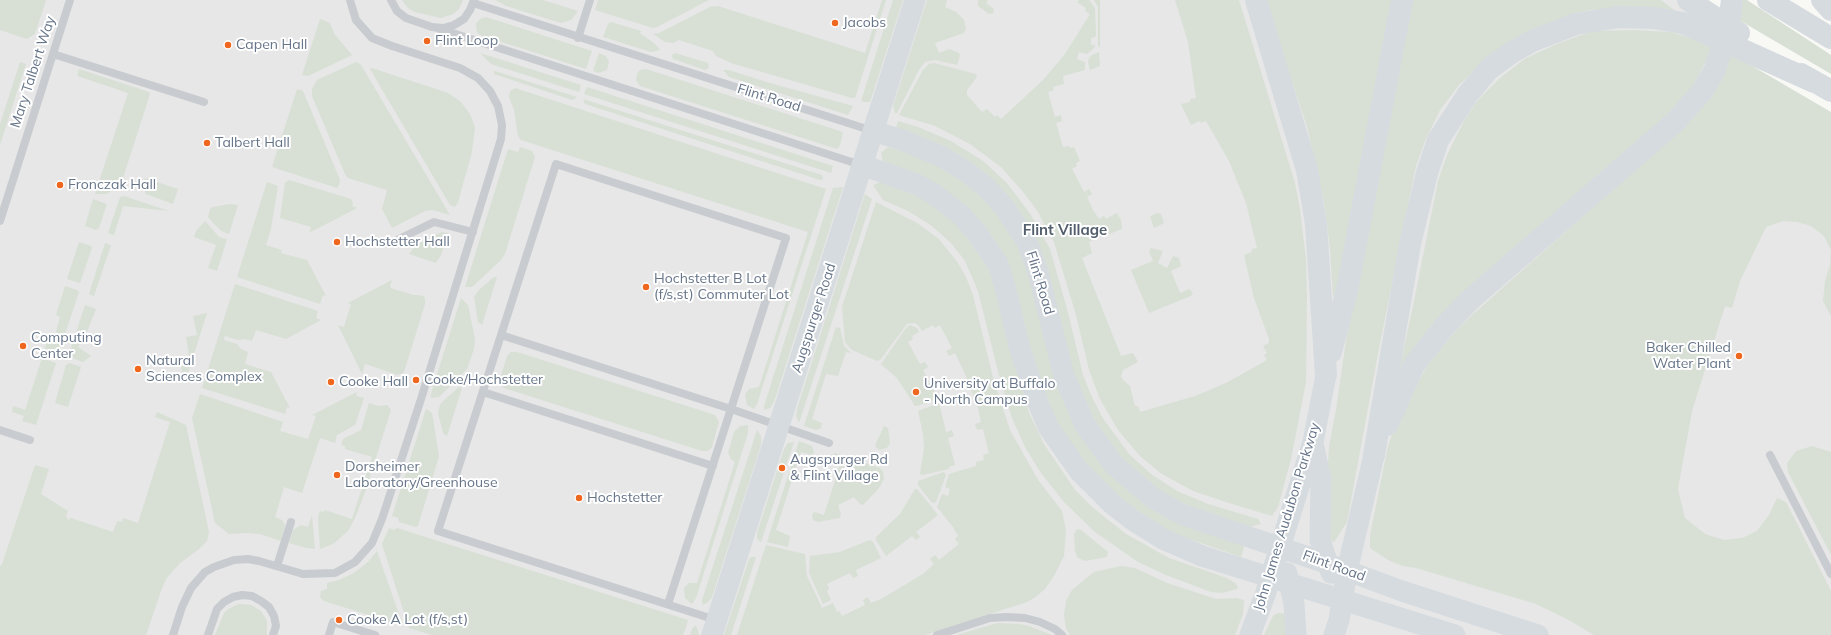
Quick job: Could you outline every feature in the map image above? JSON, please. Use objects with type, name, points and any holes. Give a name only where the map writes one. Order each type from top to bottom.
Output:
[{"type":"main road","points":[[1256,0],[1307,170],[1316,224],[1326,375]]},
{"type":"main road","points":[[1326,375],[1347,290],[1402,0]]},
{"type":"main road","points":[[1688,0],[1822,87]]},
{"type":"main road","points":[[1374,455],[1414,365],[1444,327],[1476,295],[1675,122],[1703,90],[1714,71],[1721,51],[1729,23],[1732,0]]},
{"type":"main road","points":[[1768,0],[1831,38]]},
{"type":"main road","points":[[1822,0],[1831,10]]},
{"type":"main road","points":[[1374,455],[1410,244],[1427,173],[1438,140],[1468,94],[1489,69],[1511,52],[1532,41],[1576,24],[1618,17],[1654,18],[1683,23],[1822,87]]},
{"type":"street","name":"Augspurger Road","points":[[715,628],[915,0]]},
{"type":"street","name":"Flint Road","points":[[873,131],[902,140],[940,156],[964,170],[986,188],[1005,208],[1027,242],[1038,272],[1064,376],[1085,425],[1114,465],[1153,498],[1181,514],[1466,612],[1538,635]]},
{"type":"street","name":"Flint Road","points":[[862,166],[916,184],[934,194],[961,214],[976,232],[998,264],[1006,290],[1019,346],[1038,403],[1048,427],[1068,457],[1091,484],[1131,520],[1162,539],[1202,556],[1455,635]]},
{"type":"street","name":"John James Audubon Parkway","points":[[1280,547],[1313,442],[1326,375]]},
{"type":"street","points":[[1313,442],[1321,480],[1320,540],[1326,563],[1342,600]]},
{"type":"street","points":[[1334,635],[1339,620],[1347,571],[1374,455]]},
{"type":"street","points":[[1280,547],[1280,581],[1294,604],[1296,635]]},
{"type":"street","name":"John James Audubon Parkway","points":[[1250,635],[1280,581]]},
{"type":"lane","name":"Mary Talbert Way","points":[[0,221],[70,0]]},
{"type":"lane","points":[[173,635],[186,597],[191,588],[205,572],[224,562],[234,560],[253,560],[303,574],[335,573],[355,562],[372,543],[382,519],[416,414],[501,139],[502,125],[498,106],[490,90],[478,78],[460,68],[372,38],[356,20],[350,0]]},
{"type":"lane","points":[[392,0],[397,10],[406,18],[438,28],[449,27],[459,23],[467,15],[473,2]]},
{"type":"lane","points":[[578,38],[590,0]]},
{"type":"lane","name":"Flint Road","points":[[473,2],[578,38],[873,131]]},
{"type":"lane","name":"Flint Road","points":[[438,28],[862,166]]},
{"type":"lane","points":[[53,54],[204,102]]},
{"type":"lane","points":[[668,604],[786,238],[556,164],[438,530],[668,604],[715,628]]},
{"type":"lane","points":[[399,239],[434,222],[473,232]]},
{"type":"lane","points":[[501,336],[731,409],[779,427],[829,443]]},
{"type":"lane","points":[[482,392],[713,466]]},
{"type":"lane","points":[[0,430],[30,440]]},
{"type":"lane","points":[[1770,455],[1831,574]]},
{"type":"lane","points":[[277,566],[291,522]]},
{"type":"lane","points":[[208,635],[217,609],[224,602],[233,597],[242,595],[252,596],[262,600],[269,607],[274,616],[276,626],[273,635]]},
{"type":"lane","points":[[937,635],[990,618],[1007,617],[1025,618],[1040,622],[1055,629],[1062,635]]},
{"type":"lane","points":[[329,635],[333,622],[375,635]]},
{"type":"shaded area","name":"University at Buffalo - North Campus","points":[[0,0],[1687,0],[1686,55],[1831,149],[1831,635],[0,635]]},
{"type":"shaded area","points":[[0,0],[46,0],[35,34],[27,39],[0,30]]},
{"type":"shaded area","points":[[402,0],[463,0],[459,9],[453,14],[441,18],[415,12],[408,8]]},
{"type":"shaded area","points":[[495,0],[543,0],[578,11],[571,20],[561,23],[506,6]]},
{"type":"shaded area","points":[[598,0],[709,0],[653,28],[595,10]]},
{"type":"shaded area","points":[[882,0],[886,0],[855,98],[731,63],[716,56],[713,51],[679,40],[673,43],[665,42],[653,34],[659,33],[710,7],[718,6],[865,53]]},
{"type":"shaded area","points":[[893,0],[903,0],[870,102],[861,101]]},
{"type":"shaded area","points":[[927,0],[947,0],[945,7],[956,12],[964,20],[966,28],[964,33],[935,43],[939,53],[949,49],[959,53],[960,56],[957,65],[935,60],[925,62],[919,70],[897,113],[895,113],[893,106]]},
{"type":"shaded area","points":[[978,0],[988,0],[986,3],[994,9],[993,13],[989,14],[978,6]]},
{"type":"shaded area","points":[[1079,0],[1089,0],[1095,8],[1096,35],[1095,37],[1091,38],[1091,45],[1095,45],[1094,48],[1087,54],[1079,52],[1077,59],[1085,62],[1085,70],[1063,76],[1064,84],[1053,87],[1054,90],[1048,92],[1055,117],[1061,115],[1062,121],[1056,123],[1063,147],[1074,147],[1080,161],[1076,163],[1077,166],[1072,169],[1084,192],[1089,189],[1092,194],[1087,197],[1093,210],[1099,219],[1104,216],[1106,219],[1117,213],[1121,220],[1122,229],[1089,242],[1092,253],[1082,258],[1121,356],[1133,353],[1138,362],[1123,370],[1121,376],[1130,386],[1135,406],[1138,406],[1140,412],[1195,396],[1226,383],[1267,360],[1264,355],[1267,353],[1263,346],[1269,343],[1269,339],[1254,298],[1244,255],[1252,252],[1251,249],[1257,248],[1246,203],[1229,161],[1206,121],[1201,123],[1199,121],[1191,125],[1181,104],[1190,102],[1190,99],[1196,98],[1188,42],[1175,0],[1239,0],[1295,183],[1300,209],[1306,260],[1306,382],[1291,459],[1278,507],[1272,516],[1193,491],[1162,474],[1140,456],[1118,430],[1100,399],[1089,370],[1076,315],[1054,242],[1038,212],[1024,193],[1001,167],[970,144],[935,126],[899,115],[923,70],[929,64],[934,63],[976,74],[977,77],[967,90],[967,95],[982,112],[987,109],[995,117],[997,115],[1001,119],[1043,80],[1065,54],[1090,14],[1085,11],[1086,8],[1077,2]]},
{"type":"shaded area","points":[[1094,0],[1100,0],[1100,48],[1098,45],[1098,7]]},
{"type":"shaded area","points":[[1265,0],[1395,0],[1337,297],[1333,297],[1330,249],[1324,202],[1307,127]]},
{"type":"shaded area","points":[[1411,0],[1661,0],[1677,12],[1615,9],[1590,10],[1566,16],[1483,63],[1459,85],[1440,110],[1425,141],[1416,166],[1380,343],[1347,522],[1334,542],[1326,539],[1325,514],[1329,446],[1336,410],[1346,340]]},
{"type":"shaded area","points":[[1741,0],[1747,0],[1831,55],[1831,74],[1739,20]]},
{"type":"shaded area","points":[[486,17],[592,51],[586,69],[480,35],[477,32],[476,24],[480,19]]},
{"type":"shaded area","points":[[320,19],[330,23],[335,35],[352,55],[308,76],[302,75]]},
{"type":"shaded area","points":[[611,22],[641,31],[640,33],[655,44],[660,50],[651,52],[603,37],[608,24]]},
{"type":"shaded area","points":[[1634,30],[1671,32],[1715,45],[1687,97],[1402,372],[1399,370],[1438,181],[1447,155],[1464,121],[1477,101],[1500,78],[1526,58],[1557,44],[1592,31]]},
{"type":"shaded area","points":[[1099,52],[1100,66],[1090,70],[1088,62],[1089,58]]},
{"type":"shaded area","points":[[480,53],[581,85],[579,92],[491,64]]},
{"type":"shaded area","points":[[599,53],[606,56],[609,62],[607,70],[599,73],[593,71]]},
{"type":"shaded area","points":[[675,53],[708,63],[709,68],[705,70],[673,59],[672,55]]},
{"type":"shaded area","points":[[1730,53],[1831,112],[1831,250],[1824,236],[1811,226],[1797,222],[1783,221],[1766,227],[1740,281],[1732,308],[1725,306],[1692,411],[1678,489],[1685,518],[1705,534],[1724,540],[1742,538],[1757,531],[1769,515],[1777,498],[1786,502],[1831,591],[1831,635],[1594,635],[1569,620],[1536,604],[1416,568],[1403,566],[1388,560],[1370,548],[1370,535],[1388,446],[1395,425],[1427,366],[1450,337],[1470,317],[1609,193]]},
{"type":"shaded area","points":[[20,62],[26,64],[0,145],[0,124]]},
{"type":"shaded area","points":[[356,62],[361,65],[450,215],[433,210],[425,211],[392,228],[382,209],[387,190],[348,178],[345,174],[312,96],[312,89],[317,80]]},
{"type":"shaded area","points":[[372,68],[448,93],[461,102],[470,114],[475,127],[472,152],[458,202],[455,207],[450,205],[370,69]]},
{"type":"shaded area","points":[[79,69],[149,92],[150,94],[122,181],[115,189],[106,194],[95,194],[128,93],[77,76]]},
{"type":"shaded area","points":[[646,69],[843,132],[840,145],[837,149],[640,86],[636,80],[637,74],[640,70]]},
{"type":"shaded area","points":[[723,70],[728,70],[853,106],[848,115],[729,77]]},
{"type":"shaded area","points":[[494,71],[577,97],[572,100],[494,74]]},
{"type":"shaded area","points":[[587,87],[833,166],[831,173],[584,94]]},
{"type":"shaded area","points":[[515,88],[826,189],[757,404],[754,409],[747,405],[745,395],[749,389],[759,387],[808,232],[521,140],[518,136],[514,110],[509,97],[510,91]]},
{"type":"shaded area","points":[[297,89],[303,91],[340,180],[337,188],[272,167]]},
{"type":"shaded area","points":[[583,99],[822,175],[823,179],[820,180],[585,104]]},
{"type":"shaded area","points":[[898,121],[918,127],[951,141],[983,161],[1007,183],[1031,215],[1050,249],[1067,309],[1083,375],[1091,395],[1102,417],[1129,454],[1151,474],[1177,491],[1208,504],[1258,519],[1261,524],[1249,527],[1192,509],[1144,481],[1105,441],[1081,398],[1031,233],[896,128]]},
{"type":"shaded area","points":[[520,147],[532,151],[535,157],[505,254],[501,260],[472,287],[465,287],[508,149],[518,152]]},
{"type":"shaded area","points":[[888,147],[917,155],[961,178],[994,208],[1021,252],[1083,439],[1244,547],[1241,557],[1172,533],[1140,514],[1097,478],[1064,437],[1041,392],[1003,260],[883,162],[881,153]]},
{"type":"shaded area","points":[[145,178],[178,189],[173,204],[146,194],[142,186]]},
{"type":"shaded area","points":[[289,180],[351,199],[353,203],[352,206],[357,208],[309,233],[311,227],[280,218],[285,183]]},
{"type":"shaded area","points":[[267,182],[278,186],[271,229],[266,245],[282,250],[281,253],[307,260],[326,296],[323,295],[320,304],[237,277]]},
{"type":"shaded area","points":[[881,182],[926,200],[956,222],[989,269],[995,284],[1029,413],[1044,444],[1075,490],[1092,507],[1126,534],[1169,558],[1227,578],[1235,583],[1238,587],[1237,589],[1222,593],[1211,592],[1166,575],[1138,562],[1095,532],[1064,502],[1041,473],[1026,449],[1012,418],[999,375],[978,291],[965,261],[951,243],[932,226],[908,211],[883,200],[873,185]]},
{"type":"shaded area","points":[[843,187],[774,402],[770,408],[764,410],[833,188]]},
{"type":"shaded area","points":[[865,194],[872,199],[799,423],[796,416],[797,409]]},
{"type":"shaded area","points":[[124,196],[169,211],[123,206],[114,235],[108,233],[120,197]]},
{"type":"shaded area","points":[[93,199],[107,204],[99,228],[96,230],[85,226]]},
{"type":"shaded area","points":[[876,202],[917,223],[939,239],[958,263],[966,277],[973,295],[993,378],[1010,430],[1038,480],[1062,511],[1066,530],[1064,556],[1054,576],[1045,589],[1027,602],[925,635],[737,635],[766,545],[805,554],[807,576],[822,608],[833,603],[837,612],[839,611],[842,616],[865,605],[863,600],[868,597],[871,603],[881,599],[923,574],[934,564],[930,559],[935,555],[939,560],[959,544],[955,539],[958,536],[953,527],[937,507],[942,494],[948,496],[950,489],[945,487],[949,474],[976,466],[976,462],[984,460],[983,455],[989,453],[983,429],[977,430],[975,424],[981,422],[978,408],[966,376],[955,353],[949,356],[946,351],[952,348],[940,325],[935,328],[933,325],[922,331],[915,323],[907,324],[880,360],[877,361],[852,350],[845,342],[842,307]]},
{"type":"shaded area","points":[[230,204],[238,205],[229,234],[221,231],[208,217],[210,209],[213,207]]},
{"type":"shaded area","points":[[1158,213],[1161,214],[1164,223],[1154,228],[1150,216]]},
{"type":"shaded area","points":[[205,221],[219,237],[227,239],[217,271],[208,268],[216,245],[194,237],[196,231]]},
{"type":"shaded area","points":[[442,232],[448,233],[441,255],[436,263],[409,254],[416,245]]},
{"type":"shaded area","points":[[79,242],[91,246],[92,248],[80,283],[67,279]]},
{"type":"shaded area","points":[[105,243],[111,245],[94,296],[89,294]]},
{"type":"shaded area","points":[[1151,248],[1163,251],[1158,263],[1167,268],[1173,256],[1179,258],[1181,266],[1171,271],[1180,293],[1189,289],[1193,293],[1191,296],[1149,313],[1131,270],[1153,261],[1149,251]]},
{"type":"shaded area","points":[[1831,250],[1831,316],[1823,301],[1825,281],[1830,265]]},
{"type":"shaded area","points":[[494,277],[497,277],[482,325],[478,322],[474,297],[479,290]]},
{"type":"shaded area","points":[[392,280],[390,286],[391,288],[413,295],[424,296],[425,299],[425,304],[405,369],[403,373],[398,375],[365,364],[362,374],[338,325],[344,327],[351,304],[348,303]]},
{"type":"shaded area","points":[[235,284],[318,311],[316,318],[321,320],[286,339],[256,330],[252,341],[245,339],[238,340],[225,336],[224,340],[237,344],[241,349],[248,352],[245,364],[271,372],[290,408],[287,407],[285,414],[202,388]]},
{"type":"shaded area","points":[[65,286],[79,292],[63,336],[56,332],[60,317],[56,315]]},
{"type":"shaded area","points":[[461,298],[468,305],[475,339],[474,349],[467,369],[439,397],[433,398],[430,397]]},
{"type":"shaded area","points":[[85,305],[96,309],[86,334],[78,347],[91,356],[83,362],[72,358],[69,354]]},
{"type":"shaded area","points":[[207,313],[187,376],[183,377],[179,358],[189,356],[186,337],[197,335],[193,316]]},
{"type":"shaded area","points":[[910,325],[917,328],[919,332],[912,336],[913,339],[908,342],[920,364],[925,362],[928,367],[923,370],[938,398],[917,406],[915,406],[897,378],[881,364],[906,328]]},
{"type":"shaded area","points":[[836,327],[840,328],[844,346],[851,353],[846,352],[838,376],[826,374],[812,419],[822,423],[821,428],[816,430],[804,426]]},
{"type":"shaded area","points":[[48,338],[62,344],[57,359],[43,355]]},
{"type":"shaded area","points":[[511,352],[517,352],[715,415],[719,422],[712,447],[708,451],[702,451],[504,388],[501,385],[500,379],[507,356]]},
{"type":"shaded area","points":[[42,358],[56,363],[36,425],[22,421],[24,416],[12,412],[13,406],[25,410]]},
{"type":"shaded area","points":[[70,363],[81,367],[68,407],[55,403],[66,365]]},
{"type":"shaded area","points":[[459,387],[462,388],[447,436],[443,433],[438,413],[439,408],[441,403]]},
{"type":"shaded area","points":[[357,392],[356,396],[364,398],[355,425],[337,435],[335,443],[320,438],[302,493],[284,487],[275,517],[282,520],[285,525],[281,541],[260,534],[229,534],[215,523],[192,418],[200,394],[283,422],[280,431],[308,439],[316,416],[312,415]]},
{"type":"shaded area","points":[[369,403],[378,406],[387,405],[391,410],[365,492],[355,518],[348,531],[333,544],[320,549],[318,517],[320,511],[324,512],[325,510],[352,519],[372,457],[345,449],[345,446],[341,445],[343,439],[361,430]]},
{"type":"shaded area","points":[[939,403],[946,432],[952,430],[954,436],[948,438],[955,465],[949,467],[949,469],[922,475],[920,474],[924,448],[923,434],[918,411]]},
{"type":"shaded area","points":[[426,409],[432,413],[439,456],[418,526],[416,527],[399,522],[398,518],[392,516]]},
{"type":"shaded area","points":[[157,412],[186,425],[209,532],[207,541],[180,563],[166,579],[146,635],[0,635],[0,566],[2,564],[35,465],[49,469],[41,494],[68,511],[66,516],[68,520],[71,518],[113,532],[117,521],[122,522],[123,518],[138,523],[170,422],[155,417]]},
{"type":"shaded area","points":[[748,425],[748,433],[696,598],[692,604],[685,598],[684,588],[689,583],[697,583],[735,462],[731,459],[728,453],[734,432],[740,426]]},
{"type":"shaded area","points":[[884,426],[888,428],[890,443],[887,448],[879,450],[875,446]]},
{"type":"shaded area","points":[[757,430],[761,436],[761,445],[712,597],[703,605],[702,600]]},
{"type":"shaded area","points":[[799,441],[812,446],[814,452],[812,455],[801,452],[776,530],[790,536],[788,547],[767,542]]},
{"type":"shaded area","points":[[794,442],[760,542],[757,538],[757,533],[784,449],[788,443]]},
{"type":"shaded area","points":[[1812,446],[1831,452],[1831,555],[1788,472],[1787,463],[1796,451]]},
{"type":"shaded area","points":[[835,453],[880,468],[883,472],[884,479],[879,488],[863,505],[860,504],[854,497],[838,505],[841,514],[840,518],[818,522],[813,520],[812,514],[815,512],[824,515],[840,465],[830,460],[831,456]]},
{"type":"shaded area","points":[[944,472],[946,475],[936,502],[932,503],[918,485],[918,481]]},
{"type":"shaded area","points":[[915,489],[917,489],[938,515],[916,532],[920,537],[916,540],[912,536],[886,556],[876,540],[876,537],[900,514]]},
{"type":"shaded area","points":[[312,515],[315,549],[289,543],[293,530],[301,525],[308,527]]},
{"type":"shaded area","points":[[389,528],[394,530],[397,528],[688,620],[686,627],[683,635],[432,635],[409,628],[382,544]]},
{"type":"shaded area","points":[[1077,529],[1081,530],[1108,552],[1107,557],[1085,561],[1078,558],[1075,552],[1074,534]]},
{"type":"shaded area","points":[[870,540],[873,542],[881,558],[856,570],[858,576],[853,578],[850,573],[827,584],[829,589],[827,591],[831,600],[823,604],[809,573],[810,556],[840,552]]},
{"type":"shaded area","points":[[377,551],[403,626],[324,601],[320,597],[321,591],[327,589],[327,583],[339,580],[354,573],[368,562]]},
{"type":"shaded area","points":[[751,557],[756,557],[731,635],[724,635],[749,559]]},
{"type":"shaded area","points":[[1121,566],[1135,568],[1167,583],[1216,599],[1237,598],[1244,600],[1243,614],[1235,635],[1070,635],[1066,628],[1064,615],[1066,601],[1072,590],[1094,572]]},
{"type":"shaded area","points":[[239,604],[251,605],[261,611],[267,621],[267,635],[215,635],[224,613],[228,609]]},
{"type":"shaded area","points":[[1278,613],[1285,614],[1293,635],[1264,635],[1273,616]]},
{"type":"shaded area","points":[[997,623],[1020,624],[1052,635],[957,635]]},
{"type":"shaded area","points":[[696,625],[699,635],[690,635],[692,629]]},
{"type":"place","name":"Jacobs","points":[[835,23]]},
{"type":"place","name":"Flint Loop","points":[[427,41]]},
{"type":"place","name":"Capen Hall","points":[[228,45]]},
{"type":"place","name":"Talbert Hall","points":[[207,143]]},
{"type":"place","name":"Fronczak Hall","points":[[60,185]]},
{"type":"place","name":"Hochstetter Hall","points":[[337,242]]},
{"type":"place","name":"Hochstetter B Lot (f/s,st) Commuter Lot","points":[[646,287]]},
{"type":"place","name":"Computing Center","points":[[23,346]]},
{"type":"place","name":"Baker Chilled Water Plant","points":[[1739,356]]},
{"type":"place","name":"Natural Sciences Complex","points":[[138,369]]},
{"type":"place","name":"Cooke/Hochstetter","points":[[416,380]]},
{"type":"place","name":"Cooke Hall","points":[[331,382]]},
{"type":"place","name":"University at Buffalo - North Campus","points":[[916,392]]},
{"type":"place","name":"Augspurger Rd & Flint Village","points":[[782,468]]},
{"type":"place","name":"Dorsheimer Laboratory/Greenhouse","points":[[337,475]]},
{"type":"place","name":"Hochstetter","points":[[579,498]]},
{"type":"place","name":"Cooke A Lot (f/s,st)","points":[[339,620]]},
{"type":"district","name":"Flint Village","points":[[1065,230]]}]
